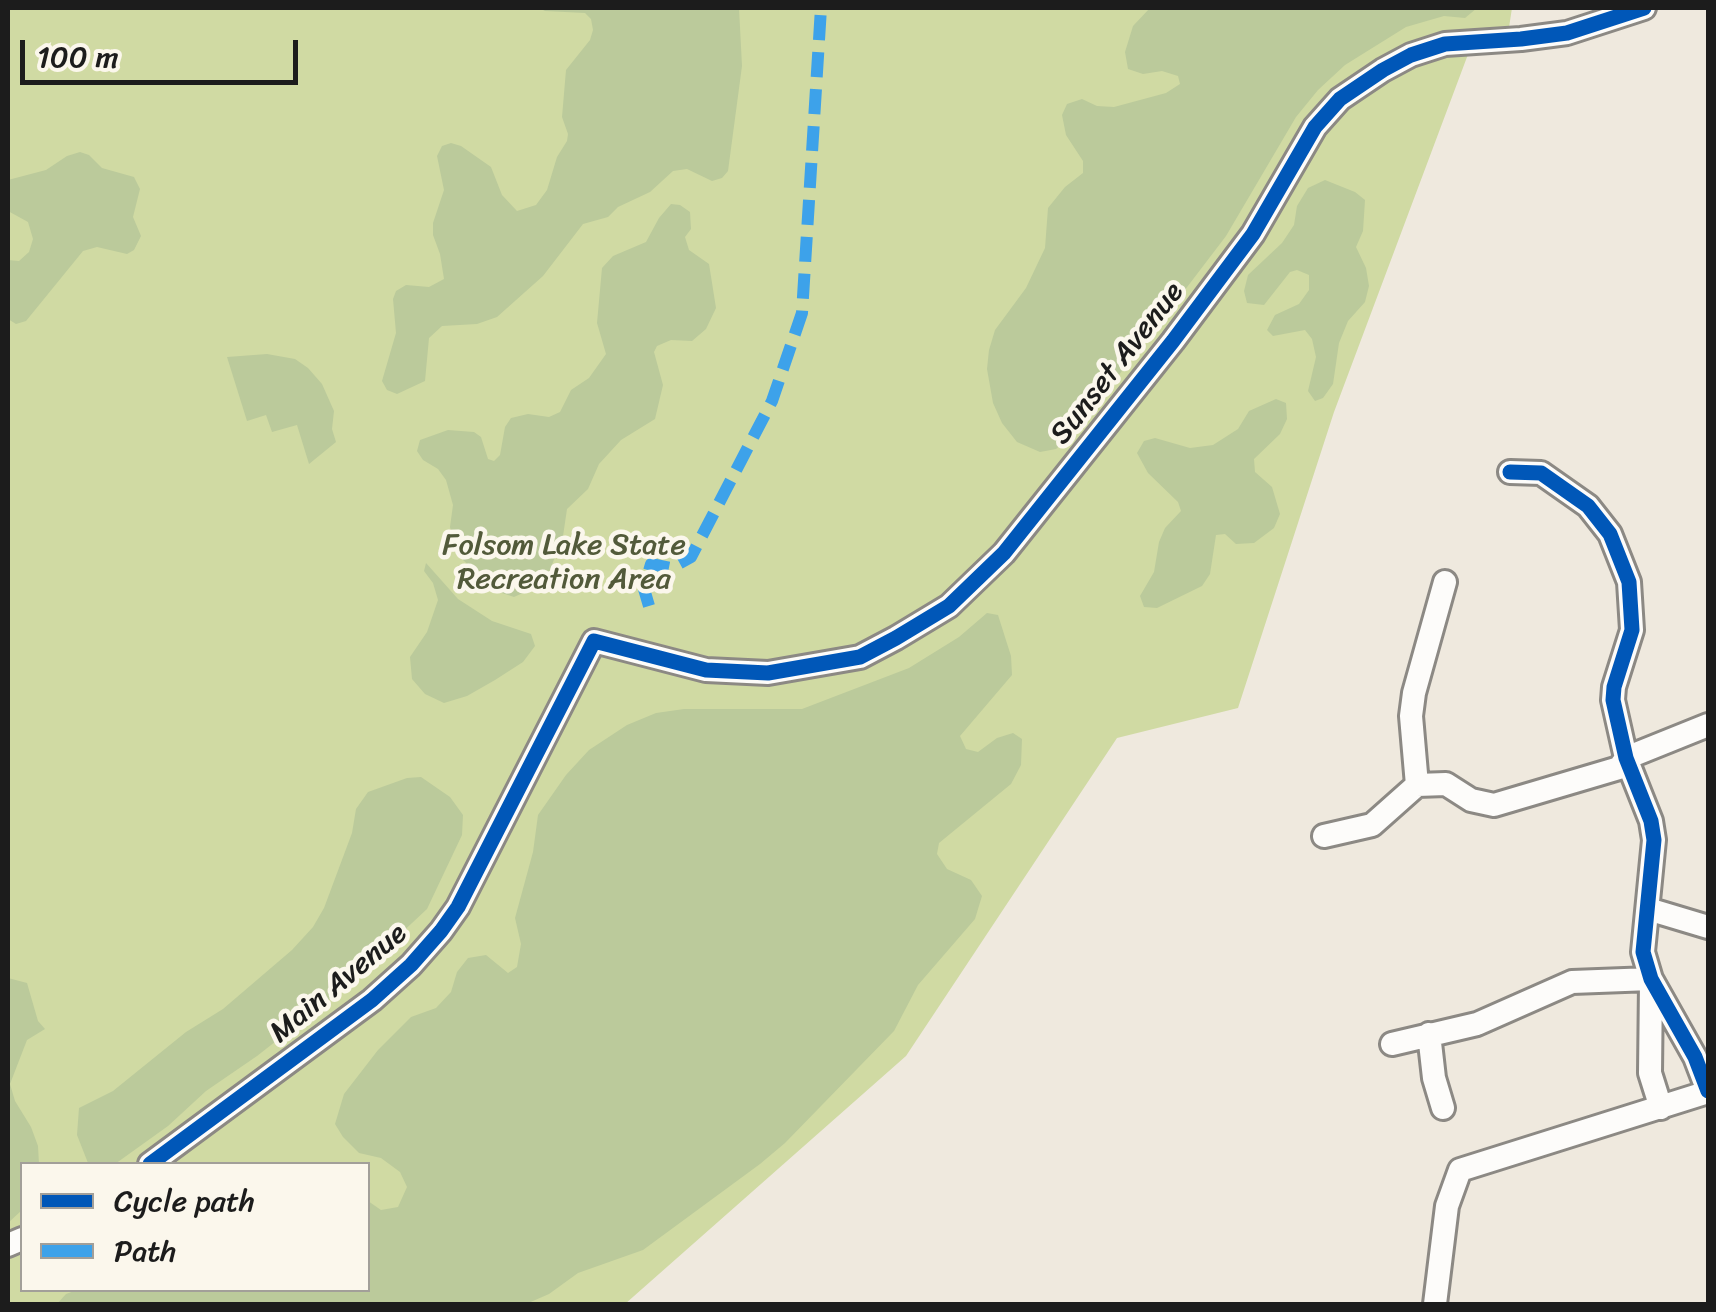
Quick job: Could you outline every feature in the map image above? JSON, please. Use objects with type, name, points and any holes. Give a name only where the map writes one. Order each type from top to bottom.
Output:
[{"type":"street","name":"Sunset Avenue","points":[[594,640],[706,670],[768,673],[860,657],[896,638],[949,606],[1004,553],[1208,295],[1253,234],[1315,127],[1340,99],[1411,55],[1445,44],[1567,32],[1644,8]]},
{"type":"street","points":[[1435,1304],[1443,1232],[1460,1170],[1708,1092],[1695,1057],[1651,980],[1643,952],[1654,840],[1626,758],[1613,700],[1632,630],[1629,582],[1610,534],[1588,506],[1542,474],[1510,472]]},
{"type":"street","points":[[1417,785],[1411,716],[1414,693],[1445,582]]},
{"type":"street","name":"Main Avenue","points":[[153,1162],[372,1000],[423,952],[458,907],[594,640]]},
{"type":"street","points":[[1324,836],[1372,825],[1417,785],[1446,784],[1471,800],[1494,805],[1619,768],[1626,758],[1708,725]]},
{"type":"street","points":[[1648,909],[1708,928]]},
{"type":"street","points":[[1392,1044],[1477,1024],[1572,982],[1651,980]]},
{"type":"street","points":[[1651,980],[1650,1073],[1661,1108]]},
{"type":"street","points":[[1429,1034],[1434,1078],[1443,1108]]},
{"type":"green space","name":"Folsom Lake State Recreation Area","points":[[8,8],[1512,8],[1508,34],[1473,41],[1334,412],[1238,708],[1117,738],[906,1056],[625,1304],[8,1304]]},
{"type":"green space","points":[[539,8],[739,8],[742,66],[728,171],[712,181],[687,169],[673,171],[650,192],[618,207],[608,217],[583,224],[543,276],[497,317],[477,324],[442,326],[429,338],[425,381],[397,394],[387,390],[382,381],[396,333],[396,291],[406,285],[429,287],[444,279],[433,235],[444,190],[437,156],[442,146],[461,146],[491,167],[502,195],[517,211],[536,205],[547,190],[557,157],[567,141],[562,117],[566,70],[590,40],[591,19],[585,13]]},
{"type":"green space","points":[[1150,8],[1477,8],[1465,18],[1444,16],[1406,27],[1345,65],[1318,90],[1296,117],[1226,236],[1165,316],[1071,436],[1056,449],[1040,452],[1017,442],[1002,423],[993,403],[987,369],[989,350],[995,330],[1026,288],[1045,248],[1048,208],[1083,173],[1083,161],[1066,135],[1062,115],[1067,104],[1082,99],[1097,106],[1114,107],[1166,93],[1180,84],[1178,76],[1162,71],[1143,74],[1128,69],[1125,52],[1133,26]]},
{"type":"green space","points":[[80,152],[102,168],[134,177],[140,189],[133,217],[141,236],[134,250],[127,254],[97,247],[83,251],[26,321],[16,324],[8,319],[8,260],[19,261],[29,252],[33,239],[28,222],[8,211],[8,180],[46,170]]},
{"type":"green space","points":[[1325,180],[1365,200],[1363,231],[1356,247],[1369,286],[1365,302],[1348,321],[1339,343],[1333,384],[1323,398],[1315,401],[1308,391],[1316,357],[1312,339],[1305,330],[1273,336],[1267,330],[1275,315],[1299,304],[1309,290],[1309,275],[1297,270],[1290,272],[1264,305],[1247,303],[1244,291],[1248,275],[1282,243],[1294,225],[1297,206],[1308,188]]},
{"type":"green space","points":[[671,204],[690,212],[691,229],[685,237],[689,250],[709,264],[716,308],[706,329],[692,341],[671,340],[657,346],[654,352],[663,385],[655,419],[621,440],[599,464],[588,489],[567,509],[563,536],[545,583],[514,597],[499,592],[463,560],[455,546],[450,527],[453,505],[446,480],[417,451],[420,440],[448,430],[474,432],[481,437],[488,459],[494,461],[500,455],[505,427],[511,418],[528,414],[549,417],[560,412],[571,390],[589,378],[606,354],[597,323],[602,268],[613,256],[646,242]]},
{"type":"green space","points":[[267,354],[295,359],[308,368],[322,384],[334,411],[332,429],[336,442],[309,464],[297,425],[272,432],[266,415],[247,421],[227,357]]},
{"type":"green space","points":[[1276,399],[1286,403],[1287,419],[1280,434],[1254,459],[1255,472],[1272,487],[1280,514],[1274,528],[1254,543],[1236,544],[1225,534],[1216,535],[1210,574],[1202,586],[1157,608],[1144,607],[1140,596],[1154,572],[1159,542],[1165,528],[1181,511],[1178,502],[1148,473],[1137,453],[1144,441],[1155,438],[1190,448],[1213,445],[1238,429],[1249,411]]},
{"type":"green space","points":[[426,563],[458,599],[492,621],[531,634],[535,646],[523,662],[495,680],[467,696],[444,703],[425,694],[412,679],[410,657],[427,632],[438,600],[424,571]]},
{"type":"green space","points":[[987,613],[998,615],[1011,656],[1012,675],[960,736],[966,749],[978,752],[997,738],[1013,733],[1022,739],[1021,765],[1011,784],[939,843],[937,854],[947,869],[971,880],[982,896],[975,919],[918,985],[894,1031],[760,1164],[643,1250],[578,1273],[549,1294],[526,1304],[57,1304],[72,1292],[370,1292],[370,1202],[381,1210],[398,1207],[407,1187],[400,1172],[381,1158],[359,1153],[343,1137],[335,1124],[344,1094],[378,1050],[411,1017],[436,1008],[451,992],[457,972],[468,958],[486,955],[508,973],[517,967],[521,944],[515,918],[533,852],[538,815],[566,775],[589,750],[627,725],[656,713],[684,709],[802,709],[909,668],[959,637]]},
{"type":"green space","points":[[421,777],[450,797],[463,815],[462,835],[427,909],[336,994],[206,1091],[168,1126],[118,1162],[88,1162],[77,1135],[79,1108],[113,1091],[186,1032],[223,1009],[292,950],[324,908],[352,833],[356,809],[368,792]]},
{"type":"green space","points":[[8,978],[27,983],[38,1021],[45,1029],[27,1040],[10,1084],[31,1127],[39,1162],[20,1162],[20,1212],[8,1223]]},
{"type":"marked path","points":[[649,606],[644,589],[651,564],[671,568],[691,557],[772,401],[802,313],[821,8]]},
{"type":"cycle path","points":[[153,1162],[372,1000],[441,931],[458,907],[594,641],[706,670],[768,673],[860,657],[896,638],[949,606],[1004,553],[1253,234],[1315,127],[1340,99],[1411,55],[1445,44],[1567,33],[1644,8]]},
{"type":"cycle path","points":[[1510,472],[1541,473],[1588,506],[1610,534],[1629,582],[1632,630],[1613,700],[1626,758],[1651,821],[1654,840],[1643,952],[1651,979],[1695,1057],[1708,1091]]}]
